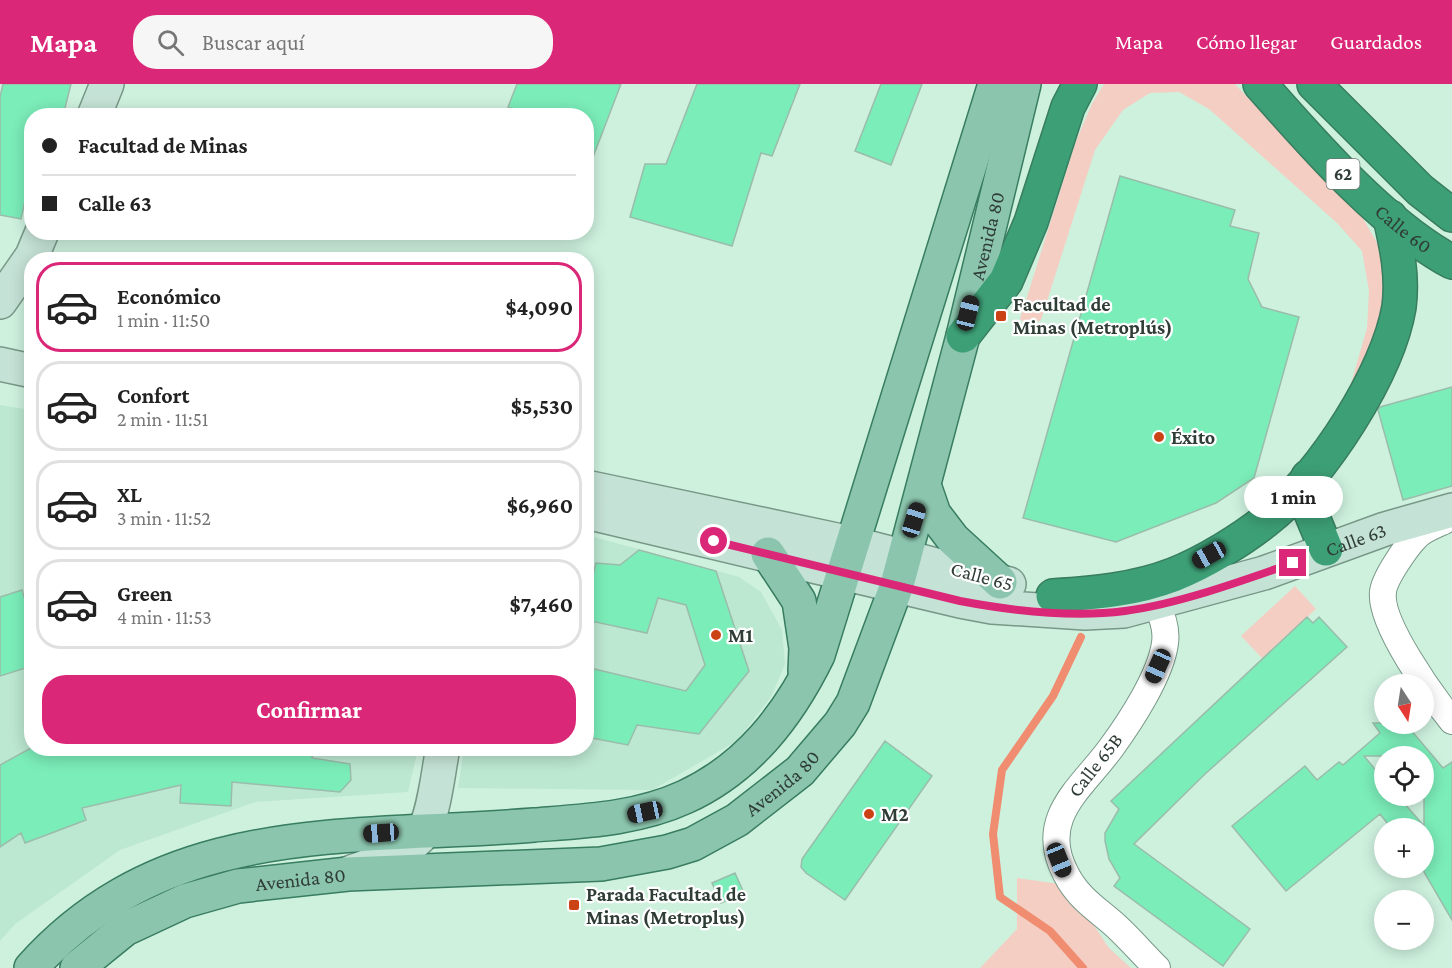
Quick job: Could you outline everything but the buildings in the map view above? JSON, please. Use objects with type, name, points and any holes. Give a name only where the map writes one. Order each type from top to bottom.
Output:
[{"type":"highway","points":[[963,336],[1006,281],[1031,222],[1068,107],[1080,84]]},
{"type":"highway","name":"Calle 60","points":[[1260,84],[1298,128],[1390,218],[1436,254],[1452,262]]},
{"type":"highway","points":[[1314,84],[1420,190],[1452,215]]},
{"type":"highway","points":[[1053,596],[1125,589],[1176,574],[1242,537],[1271,516],[1308,477],[1352,417],[1377,374],[1391,341],[1399,306],[1401,276],[1390,218]]},
{"type":"highway","points":[[1308,477],[1309,508],[1326,549]]},
{"type":"main road","points":[[97,108],[107,84]]},
{"type":"main road","name":"Avenida 80","points":[[31,968],[71,929],[112,901],[200,860],[274,842],[424,831],[482,830],[614,818],[645,812],[685,797],[729,772],[760,744],[788,711],[818,655],[995,84]]},
{"type":"main road","name":"Avenida 80","points":[[77,968],[125,929],[185,901],[238,886],[348,874],[601,864],[646,857],[693,844],[737,820],[768,798],[812,759],[840,724],[862,684],[901,571],[963,336],[1024,84]]},
{"type":"main road","points":[[0,302],[24,268]]},
{"type":"main road","points":[[0,364],[24,369]]},
{"type":"main road","points":[[924,485],[934,514],[953,539],[1000,582]]},
{"type":"main road","name":"Calle 65","points":[[594,489],[901,571],[993,607],[1085,614]]},
{"type":"main road","name":"Calle 63","points":[[1085,614],[1124,611],[1156,604],[1264,573],[1326,549],[1452,510]]},
{"type":"main road","name":"Calle 65","points":[[594,514],[768,554],[847,557]]},
{"type":"main road","points":[[768,554],[799,602],[806,648],[804,683]]},
{"type":"main road","name":"Calle 65","points":[[901,571],[1000,582],[1053,596],[1085,614]]},
{"type":"main road","points":[[348,874],[408,847],[424,831],[441,756]]},
{"type":"street","points":[[1452,517],[1417,535],[1385,581],[1382,594],[1386,613],[1412,663],[1430,694],[1452,721]]},
{"type":"street","name":"Calle 65B","points":[[1156,604],[1162,616],[1165,636],[1158,666],[1118,738],[1064,806],[1059,821],[1057,845],[1065,873],[1076,892],[1094,910],[1115,925],[1157,968]]},
{"type":"shaded area","points":[[1104,84],[1235,84],[1310,164],[1357,208],[1380,248],[1385,301],[1375,340],[1346,401],[1367,328],[1369,291],[1362,251],[1337,223],[1209,109],[1179,92],[1150,93],[1123,110],[1095,150],[1041,320],[1028,327],[1020,319],[1076,141],[1092,104]]},
{"type":"shaded area","points":[[0,405],[24,409],[24,756],[416,756],[408,792],[255,802],[120,850],[15,924],[0,941]]},
{"type":"shaded area","points":[[594,537],[739,577],[761,592],[782,630],[785,664],[771,697],[737,741],[652,790],[458,788],[463,756],[594,756]]},
{"type":"shaded area","points":[[1295,586],[1316,609],[1262,658],[1241,636]]},
{"type":"shaded area","points":[[1017,878],[1067,885],[1109,948],[1131,968],[980,968],[1017,929]]},
{"type":"waterway","points":[[1081,637],[1053,696],[1002,770],[993,834],[1000,897],[1050,931],[1083,968]]},
{"type":"place","name":"Facultad de Minas (Metroplús)","points":[[1001,316]]},
{"type":"place","name":"Éxito","points":[[1159,437]]},
{"type":"place","name":"M1","points":[[716,635]]},
{"type":"place","name":"M2","points":[[869,814]]},
{"type":"place","name":"Parada Facultad de Minas (Metroplus)","points":[[574,905]]},
{"type":"route","points":[[714,541],[960,601],[993,607],[1085,614],[1124,611],[1156,604],[1293,563]]}]
